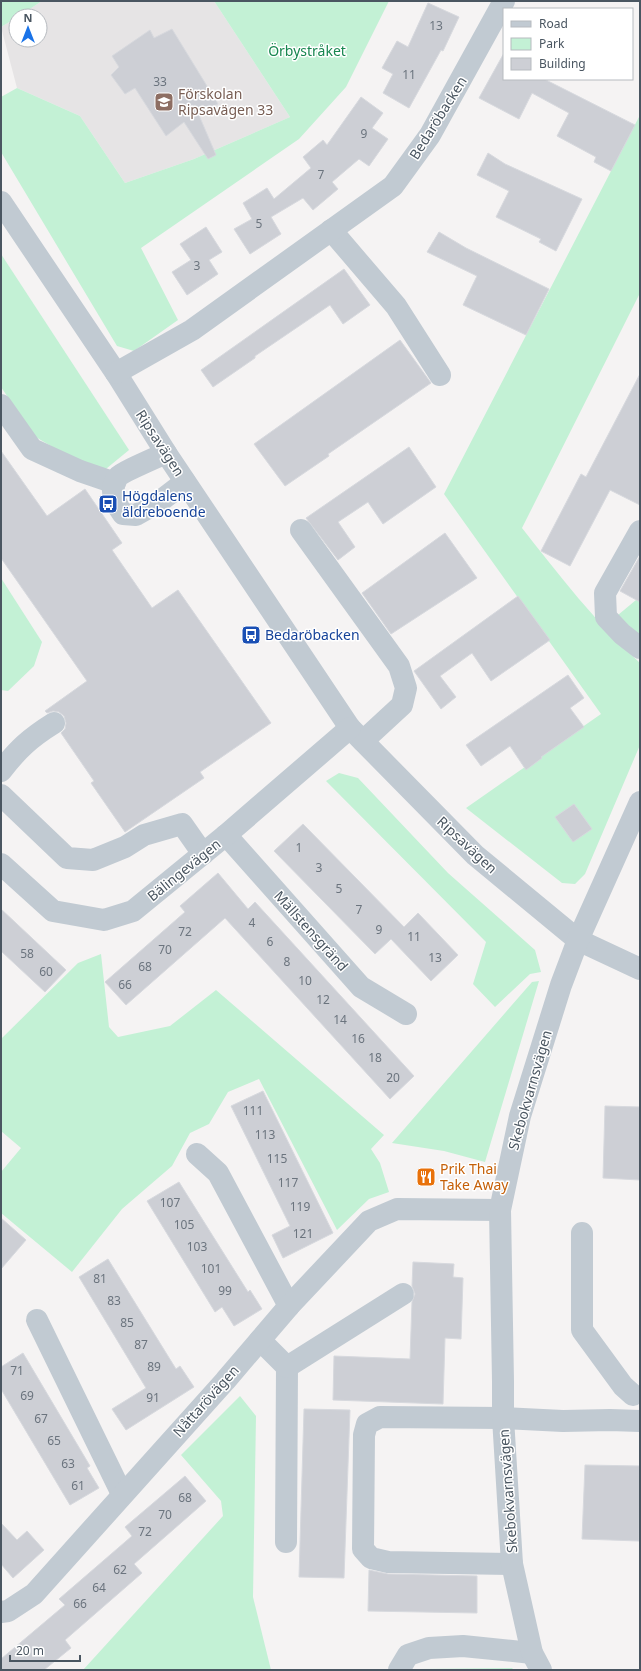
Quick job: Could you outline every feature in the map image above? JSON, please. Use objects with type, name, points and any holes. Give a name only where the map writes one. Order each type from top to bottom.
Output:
[{"type":"street","name":"Bedaröbacken","points":[[116,373],[192,330],[393,186],[430,135],[504,1]]},
{"type":"street","name":"Ripsavägen","points":[[1,202],[116,373],[185,482],[357,734],[474,855],[578,940],[640,968]]},
{"type":"street","points":[[330,230],[396,306],[440,375]]},
{"type":"street","points":[[1,405],[32,449],[80,471],[115,483]]},
{"type":"street","points":[[166,453],[119,476],[113,487],[114,502],[122,514],[136,515],[159,502],[185,482]]},
{"type":"street","points":[[301,530],[399,666],[406,688],[402,705],[357,734]]},
{"type":"street","points":[[640,530],[605,592],[606,617],[622,634],[640,648]]},
{"type":"street","points":[[1,771],[16,752],[34,735],[54,723]]},
{"type":"street","name":"Bälingevägen","points":[[1,864],[53,911],[104,920],[134,911],[226,835],[357,734]]},
{"type":"street","points":[[1,795],[67,858],[93,860],[125,846],[144,835],[182,824],[204,854]]},
{"type":"street","name":"Skebokvarnsvägen","points":[[398,1670],[408,1654],[429,1648],[463,1646],[536,1662],[512,1564],[503,1418],[504,1381],[500,1210],[520,1116],[561,985],[578,940],[640,802]]},
{"type":"street","name":"Mällstensgränd","points":[[226,835],[361,987],[406,1014]]},
{"type":"street","points":[[196,1154],[218,1173],[289,1306]]},
{"type":"street","name":"Nåttarövägen","points":[[1,1612],[8,1610],[34,1594],[289,1306],[369,1221],[397,1209],[500,1210]]},
{"type":"street","points":[[582,1233],[582,1330],[623,1386],[637,1392],[610,1420]]},
{"type":"street","points":[[287,1367],[402,1294]]},
{"type":"street","points":[[37,1320],[122,1494]]},
{"type":"street","points":[[260,1340],[287,1367],[286,1542]]},
{"type":"street","name":"Skebokvarnsvägen","points":[[512,1564],[388,1562],[371,1558],[363,1549],[364,1435],[367,1424],[380,1417],[640,1421]]},
{"type":"shaded area","name":"Förskolan Ripsavägen 33","points":[[42,1],[214,1],[290,117],[194,159],[125,183],[80,116],[17,88],[1,27],[8,23],[8,48],[48,48],[48,8],[31,8]]},
{"type":"green space","points":[[1,1],[42,1],[31,8],[8,8],[8,23],[1,27]]},
{"type":"green space","name":"Örbystråket","points":[[214,1],[389,1],[346,87],[299,139],[141,248],[178,320],[134,351],[117,346],[1,152],[1,97],[17,88],[80,116],[125,183],[194,159],[290,117]]},
{"type":"green space","points":[[640,115],[640,293],[522,528],[593,615],[640,663],[640,745],[585,874],[575,884],[562,883],[466,808],[601,714],[444,494]]},
{"type":"green space","points":[[1,254],[129,450],[101,473],[81,464],[34,436],[1,387]]},
{"type":"green space","points":[[1,578],[42,642],[34,666],[8,691],[1,690]]},
{"type":"green space","points":[[640,593],[640,637],[618,615],[636,600]]},
{"type":"green space","points":[[339,773],[358,778],[448,873],[535,950],[541,972],[530,974],[495,1007],[473,984],[486,942],[326,781]]},
{"type":"green space","points":[[101,954],[109,1027],[118,1037],[170,1026],[216,990],[384,1135],[371,1149],[380,1163],[389,1192],[369,1199],[337,1230],[259,1079],[228,1092],[209,1124],[190,1133],[172,1166],[122,1209],[72,1272],[1,1213],[1,1172],[21,1148],[1,1131],[1,1037],[2,1038],[78,963]]},
{"type":"green space","points":[[539,981],[485,1162],[444,1151],[392,1143],[532,982]]},
{"type":"green space","points":[[240,1396],[256,1416],[253,1597],[271,1670],[83,1670],[223,1516],[221,1501],[181,1455]]},
{"type":"green space","points":[[512,1668],[514,1670],[418,1670],[418,1669]]},
{"type":"building","points":[[428,3],[459,17],[443,51],[441,50],[409,108],[383,93],[393,74],[382,68],[397,41],[408,47]]},
{"type":"building","points":[[172,29],[218,104],[198,113],[216,155],[208,159],[184,122],[166,136],[135,88],[125,94],[111,75],[119,67],[112,56],[150,30],[154,38]]},
{"type":"building","points":[[503,55],[503,80],[546,80],[635,125],[611,171],[594,162],[596,157],[557,136],[569,113],[532,93],[519,119],[479,98]]},
{"type":"building","points":[[361,97],[383,113],[372,128],[388,139],[369,166],[359,159],[332,182],[338,189],[313,210],[303,198],[271,217],[281,234],[250,254],[234,229],[252,219],[243,203],[267,188],[274,199],[311,168],[303,157],[323,140],[327,145]]},
{"type":"building","points":[[488,153],[505,164],[582,199],[556,251],[539,242],[541,239],[496,217],[509,191],[477,175]]},
{"type":"building","points":[[206,227],[222,252],[209,260],[218,274],[187,295],[172,272],[191,260],[180,244]]},
{"type":"building","points":[[439,232],[466,248],[549,289],[526,335],[463,305],[477,276],[427,252]]},
{"type":"building","points":[[344,269],[370,305],[343,324],[330,305],[255,356],[255,358],[213,387],[201,370]]},
{"type":"building","points":[[400,340],[431,383],[328,454],[329,456],[285,486],[254,444]]},
{"type":"building","points":[[640,374],[640,505],[610,490],[570,566],[541,551],[581,474],[586,477]]},
{"type":"building","points":[[409,447],[436,487],[383,524],[368,502],[338,522],[355,547],[338,560],[306,518]]},
{"type":"building","points":[[1,451],[47,516],[85,489],[122,543],[112,550],[152,608],[178,590],[271,723],[200,772],[204,778],[125,832],[91,783],[94,781],[61,733],[65,729],[66,723],[64,716],[59,712],[53,711],[47,713],[45,711],[87,681],[1,558]]},
{"type":"building","points":[[445,533],[477,578],[391,634],[362,593]]},
{"type":"building","points":[[640,556],[640,602],[620,591]]},
{"type":"building","points":[[518,596],[550,640],[491,681],[472,653],[440,676],[456,697],[441,709],[414,671]]},
{"type":"building","points":[[568,675],[584,698],[570,708],[584,727],[541,757],[542,758],[526,770],[510,746],[481,766],[466,745]]},
{"type":"building","points":[[574,804],[592,829],[573,842],[555,817]]},
{"type":"building","points":[[303,824],[404,927],[418,913],[458,955],[431,981],[391,939],[375,954],[274,851]]},
{"type":"building","points":[[218,873],[248,909],[255,902],[414,1076],[390,1099],[225,918],[126,1005],[105,982],[185,912],[180,906]]},
{"type":"building","points":[[1,909],[66,970],[45,992],[1,951]]},
{"type":"building","points":[[263,1091],[333,1233],[283,1258],[272,1235],[290,1226],[231,1106]]},
{"type":"building","points":[[605,1106],[640,1107],[640,1180],[603,1178]]},
{"type":"building","points":[[179,1182],[248,1292],[250,1290],[262,1309],[234,1326],[222,1307],[215,1312],[147,1201]]},
{"type":"building","points":[[1,1218],[26,1240],[1,1269]]},
{"type":"building","points":[[108,1259],[176,1369],[180,1366],[194,1387],[126,1430],[112,1409],[146,1388],[79,1277]]},
{"type":"building","points":[[413,1262],[454,1264],[453,1277],[463,1278],[461,1339],[445,1338],[443,1404],[333,1400],[334,1356],[410,1359],[412,1302],[415,1294],[412,1286]]},
{"type":"building","points":[[23,1353],[90,1466],[87,1468],[99,1488],[70,1505],[1,1389],[1,1367]]},
{"type":"building","points":[[304,1409],[350,1410],[344,1578],[299,1577]]},
{"type":"building","points":[[585,1465],[640,1466],[639,1541],[582,1539]]},
{"type":"building","points":[[185,1476],[206,1501],[134,1564],[142,1573],[65,1640],[71,1648],[44,1670],[1,1670],[1,1659],[65,1605],[59,1599],[132,1536],[125,1527]]},
{"type":"building","points":[[1,1523],[17,1540],[27,1531],[44,1550],[13,1578],[1,1564]]},
{"type":"building","points":[[369,1570],[388,1574],[477,1576],[477,1613],[368,1611]]},
{"type":"place","name":"Förskolan Ripsavägen 33","points":[[164,102]]},
{"type":"place","name":"Högdalens äldreboende","points":[[108,504]]},
{"type":"place","name":"Bedaröbacken","points":[[251,635]]},
{"type":"place","name":"Prik Thai Take Away","points":[[426,1177]]}]
